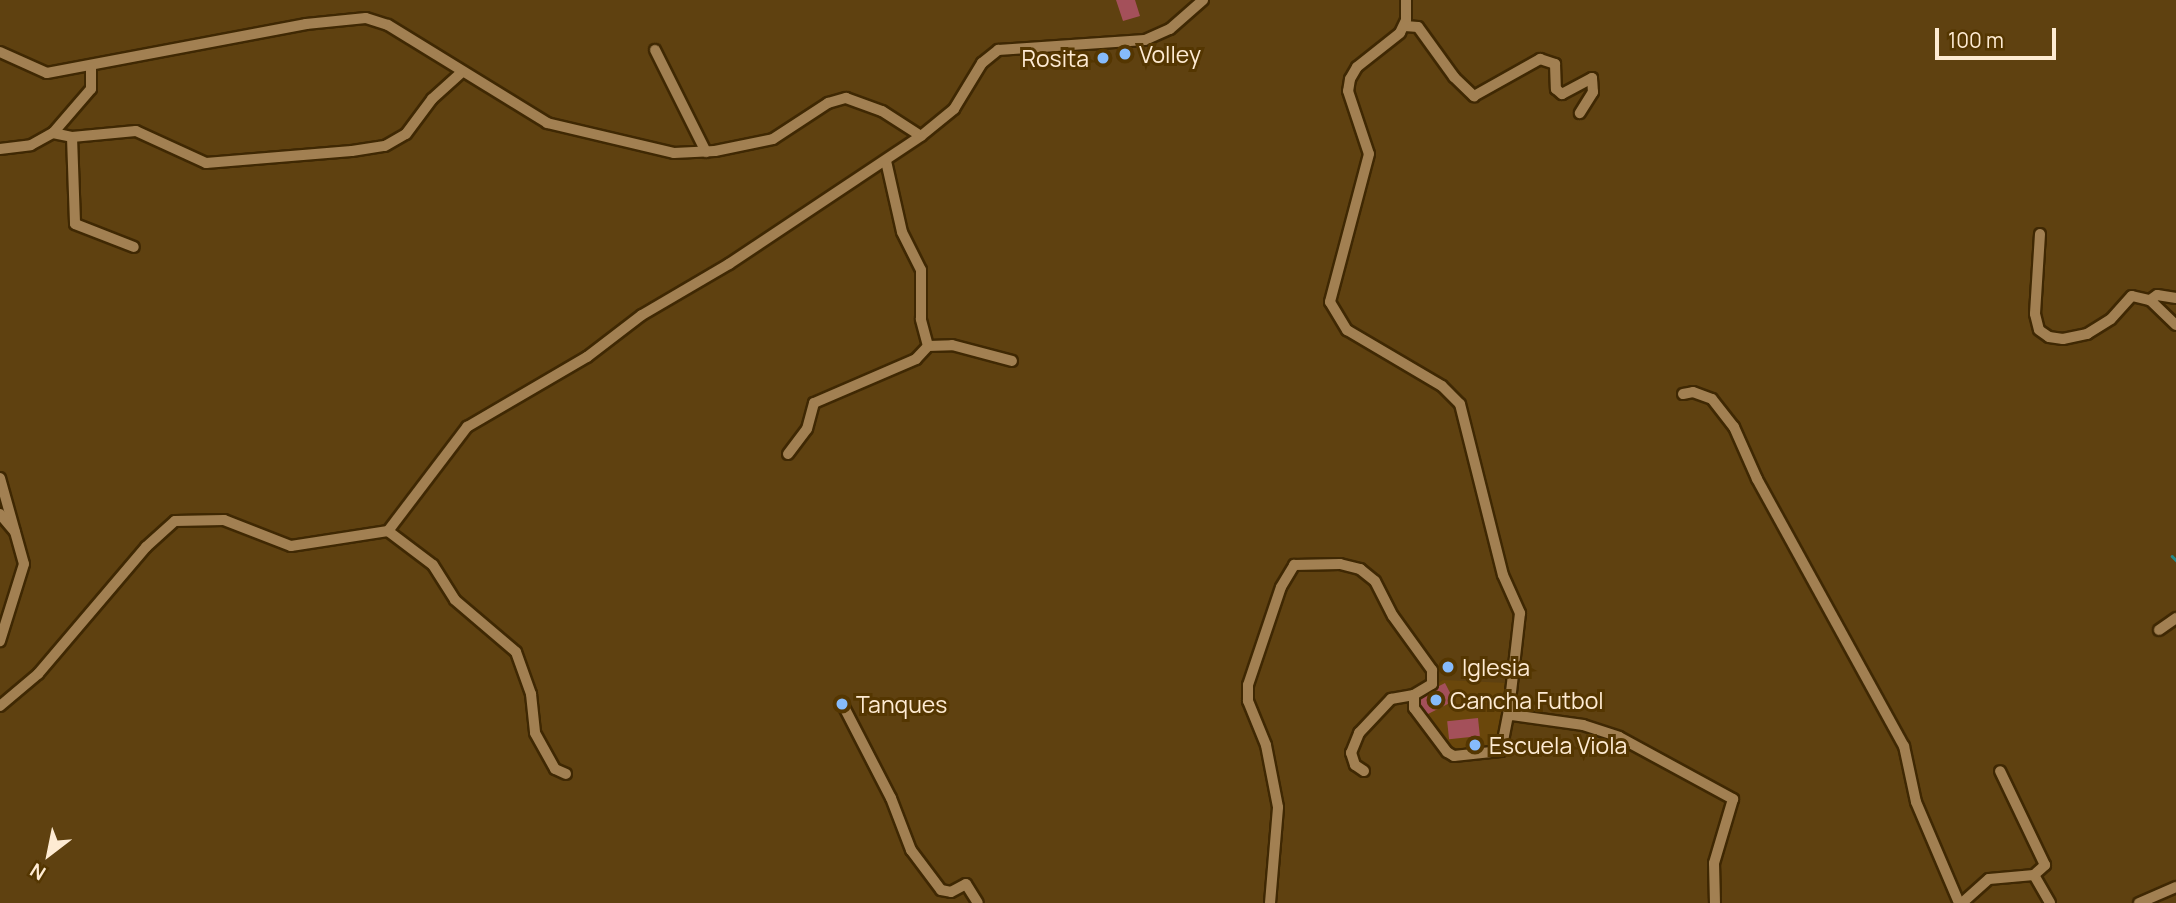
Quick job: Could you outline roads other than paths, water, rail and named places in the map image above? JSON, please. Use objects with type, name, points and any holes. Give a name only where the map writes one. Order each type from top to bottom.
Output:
[{"type":"street","points":[[0,706],[38,674],[146,547],[175,521],[224,520],[291,546],[388,531],[467,427],[587,357],[642,315],[886,161],[954,109],[982,63],[998,50],[1145,40],[1170,29],[1203,0]]},
{"type":"street","points":[[1406,0],[1405,26],[1350,79],[1348,91],[1369,154],[1330,302],[1347,330],[1441,386],[1460,404],[1500,563],[1520,613],[1509,710],[1500,751],[1454,756],[1438,746],[1414,708],[1414,695]]},
{"type":"street","points":[[0,52],[47,73],[91,67],[306,24],[366,18],[388,25],[462,72],[558,127],[674,153],[758,145],[828,103],[846,98],[882,111],[921,136]]},
{"type":"street","points":[[1405,26],[1418,27],[1454,77],[1474,96],[1540,59],[1555,64],[1558,93],[1592,78],[1594,92],[1580,113]]},
{"type":"street","points":[[655,50],[706,152]]},
{"type":"street","points":[[0,149],[31,145],[52,133],[86,96],[92,83],[91,67]]},
{"type":"street","points":[[52,133],[72,136],[136,131],[206,163],[249,162],[384,146],[406,134],[426,106],[462,72]]},
{"type":"street","points":[[72,136],[75,224],[134,247]]},
{"type":"street","points":[[886,161],[902,232],[921,270],[921,319],[928,346]]},
{"type":"street","points":[[2040,234],[2035,314],[2039,330],[2049,337],[2087,334],[2111,319],[2132,296],[2150,300],[2176,325]]},
{"type":"street","points":[[2150,300],[2157,295],[2176,298]]},
{"type":"street","points":[[788,454],[807,429],[814,403],[916,359],[928,346],[952,345],[1012,361]]},
{"type":"street","points":[[1683,394],[1693,391],[1712,400],[1734,427],[1757,478],[1904,746],[1916,802],[1961,903],[1989,879],[2034,875],[2042,870],[2044,860],[2000,771]]},
{"type":"street","points":[[0,478],[20,538],[24,564],[0,641]]},
{"type":"street","points":[[0,514],[20,538]]},
{"type":"street","points":[[388,531],[433,565],[455,600],[516,652],[531,694],[535,733],[555,769],[566,774]]},
{"type":"street","points":[[1270,903],[1278,807],[1266,745],[1248,701],[1248,685],[1281,587],[1294,565],[1340,564],[1360,569],[1375,581],[1393,616],[1432,670],[1432,684],[1414,695],[1391,699],[1359,733],[1351,753],[1355,765],[1364,771]]},
{"type":"street","points":[[2159,630],[2176,618]]},
{"type":"street","points":[[845,709],[891,797],[911,849],[941,890],[951,892],[966,884],[978,903]]},
{"type":"street","points":[[1509,710],[1526,718],[1583,725],[1619,737],[1733,799],[1714,863],[1715,903]]},
{"type":"street","points":[[2034,875],[2050,903]]},
{"type":"street","points":[[2139,903],[2176,887]]},
{"type":"waterway","points":[[2172,556],[2176,560]]},
{"type":"place","name":"Volley","points":[[1125,54]]},
{"type":"place","name":"Rosita","points":[[1103,58]]},
{"type":"place","name":"Iglesia","points":[[1448,667]]},
{"type":"place","name":"Cancha Futbol","points":[[1436,700]]},
{"type":"place","name":"Tanques","points":[[842,704]]},
{"type":"place","name":"Escuela Viola","points":[[1475,745]]}]
